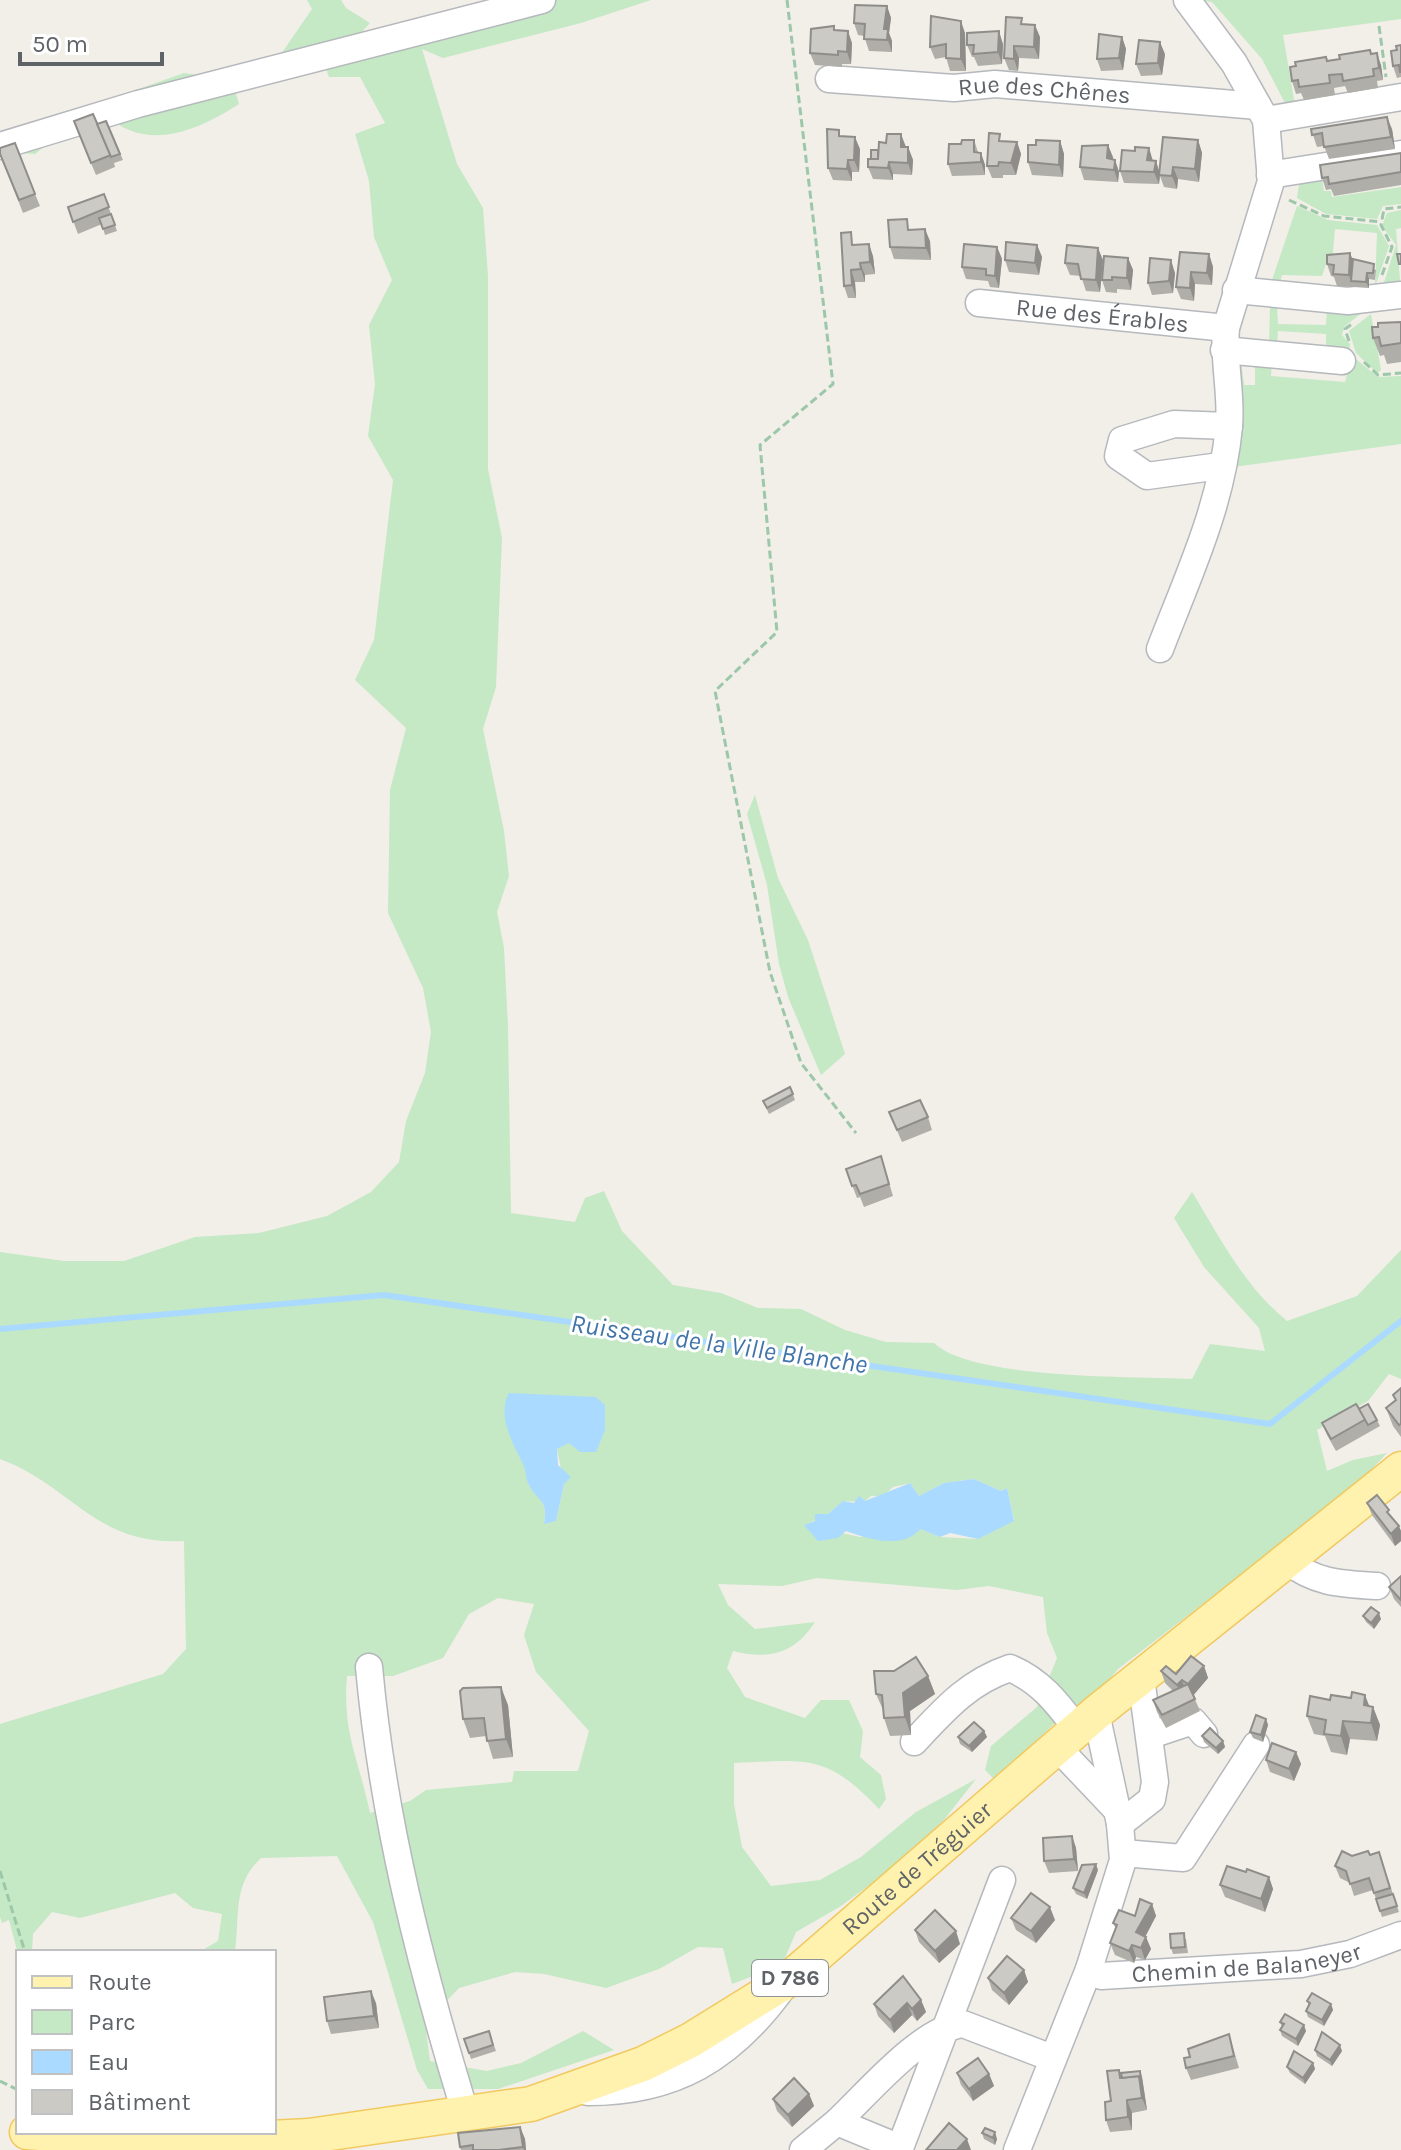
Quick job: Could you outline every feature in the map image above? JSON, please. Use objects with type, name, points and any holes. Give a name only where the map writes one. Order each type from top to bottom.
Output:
[{"type":"main road","name":"Route de Tréguier","points":[[54,2134],[173,2143],[232,2142],[466,2115],[531,2104],[570,2092],[615,2076],[691,2040],[788,1980],[1077,1730],[1284,1559],[1401,1469]]},
{"type":"street","points":[[0,146],[138,104],[542,0]]},
{"type":"street","points":[[1160,649],[1215,507],[1229,426],[1225,339],[1236,290],[1269,182],[1262,113],[1234,63],[1187,0]]},
{"type":"street","name":"Rue des Chênes","points":[[829,79],[954,88],[995,84],[1262,113],[1395,98]]},
{"type":"street","points":[[1269,182],[1401,154]]},
{"type":"street","points":[[1236,290],[1348,301],[1401,295]]},
{"type":"street","name":"Rue des Érables","points":[[979,303],[1225,339],[1342,361]]},
{"type":"street","points":[[1220,466],[1147,476],[1118,456],[1122,440],[1174,424],[1229,426]]},
{"type":"street","points":[[1284,1559],[1305,1576],[1336,1583],[1377,1586]]},
{"type":"street","points":[[369,1667],[378,1759],[405,1896],[466,2115]]},
{"type":"street","points":[[914,1742],[957,1696],[985,1677],[1010,1668],[1029,1676],[1041,1686],[1077,1730],[1117,1816],[1123,1853],[1119,1882],[1089,1969],[1017,2150]]},
{"type":"street","points":[[1117,1816],[1152,1799],[1155,1782],[1141,1678]]},
{"type":"street","points":[[1151,1735],[1193,1721],[1204,1734]]},
{"type":"street","points":[[1077,1730],[1117,1816]]},
{"type":"street","points":[[1123,1853],[1166,1859],[1183,1858],[1241,1773],[1256,1745]]},
{"type":"street","points":[[837,2122],[898,2149],[1002,1880]]},
{"type":"street","name":"Chemin de Balaneyer","points":[[1089,1969],[1101,1976],[1301,1964],[1350,1954],[1401,1935]]},
{"type":"street","points":[[803,2150],[922,2043],[948,2026],[963,2024],[1052,2058]]},
{"type":"path","points":[[787,0],[833,384],[760,445],[777,632],[715,691],[770,972],[801,1063],[856,1133]]},
{"type":"path","points":[[1379,26],[1395,98]]},
{"type":"path","points":[[1269,182],[1324,216],[1381,222]]},
{"type":"path","points":[[0,1871],[24,1950]]},
{"type":"green space","points":[[307,0],[341,0],[346,8],[370,23],[358,36],[505,0],[651,0],[581,23],[443,58],[422,49],[457,164],[483,208],[488,276],[488,469],[502,538],[496,687],[483,729],[504,831],[509,876],[497,912],[504,948],[508,1027],[511,1213],[575,1222],[585,1198],[604,1191],[622,1231],[673,1285],[721,1293],[758,1308],[801,1309],[845,1330],[886,1342],[934,1343],[954,1355],[983,1364],[1096,1376],[1192,1379],[1210,1344],[1265,1351],[1259,1328],[1204,1267],[1174,1218],[1192,1192],[1246,1277],[1287,1321],[1357,1296],[1401,1250],[1401,1379],[1389,1374],[1368,1401],[1317,1430],[1327,1471],[1353,1460],[1387,1453],[1354,1488],[1118,1669],[1093,1699],[1056,1722],[995,1780],[985,1770],[991,1746],[1037,1707],[1057,1658],[1047,1633],[1043,1597],[989,1586],[957,1590],[817,1578],[782,1586],[718,1584],[728,1605],[755,1629],[815,1622],[799,1641],[780,1652],[758,1655],[733,1651],[727,1668],[745,1697],[805,1718],[821,1700],[849,1700],[863,1731],[860,1757],[881,1775],[886,1799],[879,1809],[844,1778],[814,1764],[798,1761],[734,1763],[734,1804],[742,1847],[771,1886],[820,1880],[861,1857],[916,1812],[976,1779],[944,1820],[890,1870],[841,1906],[796,1932],[782,1965],[732,1984],[723,1948],[698,1947],[659,1969],[606,1988],[544,1974],[515,1972],[459,1988],[425,2023],[430,2061],[487,2071],[521,2063],[583,2031],[614,2050],[498,2089],[428,2089],[417,2070],[373,1922],[337,1856],[261,1858],[245,1879],[241,1890],[235,1950],[202,1950],[218,1941],[222,1914],[193,1908],[175,1893],[80,1918],[52,1912],[33,1934],[32,1950],[17,1950],[9,1920],[2,1923],[0,1917],[0,1724],[163,1674],[186,1649],[184,1541],[154,1540],[128,1534],[86,1512],[25,1470],[0,1459],[0,1252],[64,1261],[124,1261],[195,1237],[259,1233],[327,1216],[371,1192],[399,1162],[406,1121],[425,1073],[431,1032],[423,988],[388,913],[390,790],[406,728],[355,680],[374,640],[393,480],[368,436],[375,384],[369,325],[392,280],[374,237],[369,181],[355,134],[385,123],[360,77],[329,77],[325,66],[279,57],[312,9]],"holes":[[[509,1393],[528,1397],[569,1442],[557,1449],[564,1484],[556,1521],[544,1523],[542,1502],[529,1486]],[[974,1479],[1001,1491],[1007,1488],[1014,1520],[978,1539],[940,1537],[920,1529],[860,1537],[805,1525],[828,1514],[843,1501],[864,1502],[871,1496],[883,1496],[893,1487],[910,1483],[919,1496],[944,1483]],[[498,1598],[534,1604],[524,1635],[536,1672],[589,1731],[578,1771],[514,1771],[512,1782],[426,1790],[410,1801],[370,1813],[349,1730],[347,1676],[393,1676],[443,1658],[469,1614]]]},
{"type":"green space","points":[[1195,0],[1401,0],[1401,19],[1283,35],[1295,105],[1286,105],[1262,59],[1212,2]]},
{"type":"green space","points":[[184,73],[202,77],[236,94],[239,104],[208,121],[176,133],[143,134],[112,120],[51,141],[35,154],[19,153],[0,159],[0,138]]},
{"type":"green space","points":[[1321,175],[1324,191],[1331,191],[1332,197],[1401,187],[1401,204],[1383,206],[1377,219],[1326,214],[1297,198],[1300,178]]},
{"type":"green space","points":[[1297,206],[1328,220],[1377,225],[1389,246],[1375,287],[1377,233],[1335,229],[1332,264],[1326,264],[1322,276],[1282,275],[1279,287],[1270,286]]},
{"type":"green space","points":[[1401,210],[1401,228],[1396,229],[1401,293],[1380,295],[1396,245],[1382,226],[1387,213]]},
{"type":"green space","points":[[1277,306],[1278,324],[1326,325],[1327,310],[1364,311],[1344,327],[1342,335],[1350,344],[1349,351],[1326,349],[1326,334],[1278,331],[1277,346],[1269,346],[1270,307]]},
{"type":"green space","points":[[1371,314],[1381,370],[1377,373],[1356,353],[1349,331]]},
{"type":"green space","points":[[1352,356],[1378,377],[1401,376],[1401,444],[1233,467],[1236,360],[1241,360],[1244,385],[1255,385],[1255,361],[1272,362],[1271,376],[1345,382]]},
{"type":"green space","points":[[755,795],[778,878],[808,940],[845,1054],[821,1075],[788,997],[779,964],[767,885],[747,814]]},
{"type":"water","points":[[509,1393],[596,1397],[605,1405],[605,1430],[596,1452],[580,1452],[569,1443],[557,1449],[558,1465],[571,1477],[564,1484],[556,1521],[544,1524],[543,1505],[528,1483],[524,1466],[511,1440],[504,1412]]},
{"type":"water","points":[[974,1479],[1001,1491],[1007,1488],[1014,1521],[978,1539],[950,1533],[940,1537],[920,1529],[895,1541],[846,1531],[838,1538],[818,1541],[804,1525],[815,1521],[815,1514],[828,1514],[843,1501],[854,1503],[859,1496],[865,1501],[910,1483],[919,1496],[944,1483]]},
{"type":"building","points":[[855,5],[887,6],[884,29],[888,29],[887,40],[864,39],[865,24],[854,23]]},
{"type":"building","points":[[931,16],[961,21],[961,59],[946,58],[946,44],[930,47]]},
{"type":"building","points":[[1006,17],[1022,18],[1021,24],[1035,25],[1034,47],[1014,46],[1014,59],[1004,58]]},
{"type":"building","points":[[834,26],[834,30],[848,31],[847,52],[838,51],[838,55],[810,53],[811,29]]},
{"type":"building","points":[[999,31],[998,52],[973,54],[974,45],[967,45],[967,33]]},
{"type":"building","points":[[1099,34],[1122,37],[1119,58],[1097,59]]},
{"type":"building","points":[[1139,40],[1160,42],[1158,63],[1136,64]]},
{"type":"building","points":[[1401,45],[1400,72],[1399,65],[1393,66],[1391,51]]},
{"type":"building","points":[[1370,50],[1371,54],[1377,53],[1379,68],[1373,69],[1374,76],[1343,81],[1342,74],[1329,75],[1330,83],[1299,87],[1298,80],[1292,81],[1290,67],[1296,66],[1295,62],[1326,57],[1327,61],[1340,59],[1339,55]]},
{"type":"building","points":[[93,114],[111,155],[91,163],[74,121]]},
{"type":"building","points":[[1387,117],[1391,137],[1324,147],[1322,133],[1312,135],[1311,129]]},
{"type":"building","points":[[106,121],[120,154],[111,157],[97,124]]},
{"type":"building","points":[[827,129],[839,130],[839,136],[855,137],[854,160],[848,160],[847,169],[828,168]]},
{"type":"building","points":[[989,133],[1000,134],[999,141],[1017,142],[1011,163],[999,162],[998,166],[987,166]]},
{"type":"building","points":[[887,134],[901,134],[901,147],[908,147],[908,163],[889,162],[888,168],[868,167],[868,159],[878,159],[879,142],[886,143]]},
{"type":"building","points":[[1163,137],[1198,140],[1195,169],[1173,167],[1172,176],[1159,175]]},
{"type":"building","points":[[962,140],[974,140],[974,152],[981,153],[981,162],[948,164],[949,144],[961,144]]},
{"type":"building","points":[[1036,140],[1060,141],[1059,165],[1028,162],[1028,145],[1036,145]]},
{"type":"building","points":[[15,143],[35,194],[19,200],[0,154],[0,148]]},
{"type":"building","points":[[1108,145],[1107,158],[1115,160],[1114,170],[1080,167],[1082,146]]},
{"type":"building","points":[[1135,147],[1149,148],[1147,160],[1156,161],[1154,172],[1120,171],[1122,150],[1135,151]]},
{"type":"building","points":[[871,150],[878,150],[878,159],[871,159]]},
{"type":"building","points":[[1401,153],[1401,172],[1329,184],[1328,177],[1322,178],[1320,165]]},
{"type":"building","points":[[104,194],[109,207],[73,222],[68,207]]},
{"type":"building","points":[[111,214],[115,225],[103,229],[99,218]]},
{"type":"building","points":[[907,219],[908,230],[925,229],[926,248],[890,247],[888,220]]},
{"type":"building","points":[[851,232],[852,245],[869,244],[870,262],[860,263],[861,269],[851,270],[852,285],[844,286],[841,233]]},
{"type":"building","points":[[1006,242],[1037,245],[1035,263],[1005,260]]},
{"type":"building","points":[[964,244],[997,247],[995,276],[986,275],[986,269],[962,267]]},
{"type":"building","points":[[1067,245],[1098,248],[1096,280],[1081,279],[1078,264],[1065,263]]},
{"type":"building","points":[[1180,252],[1209,254],[1207,273],[1191,272],[1190,288],[1176,287]]},
{"type":"building","points":[[1350,253],[1349,275],[1333,274],[1334,265],[1327,264],[1327,255]]},
{"type":"building","points":[[1104,256],[1128,258],[1127,278],[1102,280]]},
{"type":"building","points":[[1150,258],[1171,260],[1169,281],[1148,283]]},
{"type":"building","points":[[1353,259],[1374,264],[1373,273],[1367,273],[1366,282],[1351,281]]},
{"type":"building","points":[[1401,322],[1401,343],[1381,346],[1379,337],[1373,338],[1372,327],[1378,327],[1378,323]]},
{"type":"building","points":[[790,1087],[793,1094],[767,1108],[763,1101]]},
{"type":"building","points":[[920,1100],[928,1117],[897,1130],[889,1112]]},
{"type":"building","points":[[881,1156],[889,1184],[860,1194],[856,1185],[852,1186],[846,1169]]},
{"type":"building","points":[[1401,1388],[1399,1425],[1386,1408],[1396,1400],[1393,1395]]},
{"type":"building","points":[[1356,1404],[1366,1419],[1331,1439],[1322,1423]]},
{"type":"building","points":[[1368,1404],[1377,1420],[1368,1425],[1359,1409]]},
{"type":"building","points":[[1377,1495],[1399,1526],[1391,1534],[1367,1503]]},
{"type":"building","points":[[1401,1576],[1401,1600],[1389,1587]]},
{"type":"building","points":[[1371,1607],[1379,1613],[1371,1623],[1363,1616]]},
{"type":"building","points":[[1191,1656],[1204,1666],[1188,1684],[1182,1680],[1177,1685],[1161,1671],[1166,1666],[1176,1674]]},
{"type":"building","points":[[916,1657],[928,1676],[903,1693],[905,1717],[884,1718],[882,1695],[876,1694],[874,1671],[894,1671]]},
{"type":"building","points":[[1188,1684],[1195,1699],[1162,1715],[1153,1700]]},
{"type":"building","points":[[501,1687],[506,1739],[487,1741],[484,1718],[463,1719],[460,1691],[463,1688]]},
{"type":"building","points":[[1352,1692],[1365,1695],[1364,1705],[1373,1707],[1371,1723],[1343,1721],[1341,1736],[1324,1734],[1326,1720],[1307,1716],[1310,1696],[1330,1700],[1331,1695],[1351,1698]]},
{"type":"building","points":[[1256,1715],[1266,1719],[1261,1735],[1250,1732]]},
{"type":"building","points":[[974,1722],[984,1731],[969,1746],[958,1737]]},
{"type":"building","points":[[1210,1728],[1223,1741],[1216,1748],[1202,1736]]},
{"type":"building","points":[[1272,1743],[1296,1752],[1289,1769],[1266,1760]]},
{"type":"building","points":[[1072,1836],[1074,1859],[1044,1861],[1043,1838]]},
{"type":"building","points":[[1342,1851],[1352,1856],[1368,1851],[1370,1855],[1379,1852],[1390,1888],[1374,1893],[1369,1878],[1350,1884],[1346,1871],[1335,1866]]},
{"type":"building","points":[[1096,1864],[1084,1893],[1073,1888],[1082,1865]]},
{"type":"building","points":[[1227,1866],[1269,1877],[1261,1899],[1220,1885]]},
{"type":"building","points":[[1031,1893],[1050,1907],[1031,1931],[1011,1918]]},
{"type":"building","points":[[1393,1894],[1397,1906],[1380,1911],[1376,1899]]},
{"type":"building","points":[[1140,1899],[1152,1904],[1136,1932],[1146,1937],[1141,1948],[1132,1945],[1129,1951],[1110,1943],[1119,1910],[1135,1916]]},
{"type":"building","points":[[935,1910],[956,1931],[935,1951],[915,1930]]},
{"type":"building","points":[[1184,1933],[1185,1947],[1171,1948],[1170,1934]]},
{"type":"building","points":[[1007,1956],[1024,1970],[1004,1993],[988,1978]]},
{"type":"building","points":[[903,1976],[921,2000],[912,2009],[907,2003],[890,2020],[874,2004]]},
{"type":"building","points":[[371,1991],[374,2016],[327,2021],[324,1997]]},
{"type":"building","points":[[1312,1993],[1331,2004],[1322,2020],[1306,2011]]},
{"type":"building","points":[[1285,2014],[1304,2025],[1296,2039],[1280,2030]]},
{"type":"building","points":[[489,2031],[493,2045],[469,2053],[464,2039]]},
{"type":"building","points":[[1322,2032],[1340,2045],[1330,2060],[1315,2050]]},
{"type":"building","points":[[1229,2034],[1234,2056],[1186,2068],[1184,2058],[1190,2057],[1188,2049]]},
{"type":"building","points":[[1294,2051],[1313,2063],[1303,2078],[1287,2067]]},
{"type":"building","points":[[978,2058],[989,2074],[969,2089],[957,2073]]},
{"type":"building","points":[[1119,2070],[1120,2078],[1139,2076],[1142,2098],[1127,2100],[1128,2117],[1106,2120],[1105,2102],[1111,2101],[1107,2071]]},
{"type":"building","points":[[1140,2071],[1141,2082],[1139,2076],[1122,2078],[1121,2073]]},
{"type":"building","points":[[794,2078],[809,2094],[788,2115],[773,2099]]},
{"type":"building","points":[[949,2123],[967,2139],[957,2150],[926,2150]]},
{"type":"building","points":[[520,2127],[523,2147],[473,2150],[473,2145],[460,2147],[458,2133]]},
{"type":"building","points":[[985,2128],[995,2132],[993,2138],[982,2133]]},
{"type":"waterway","name":"Ruisseau de la Ville Blanche","points":[[0,1329],[384,1295],[1270,1424],[1401,1321]]}]
